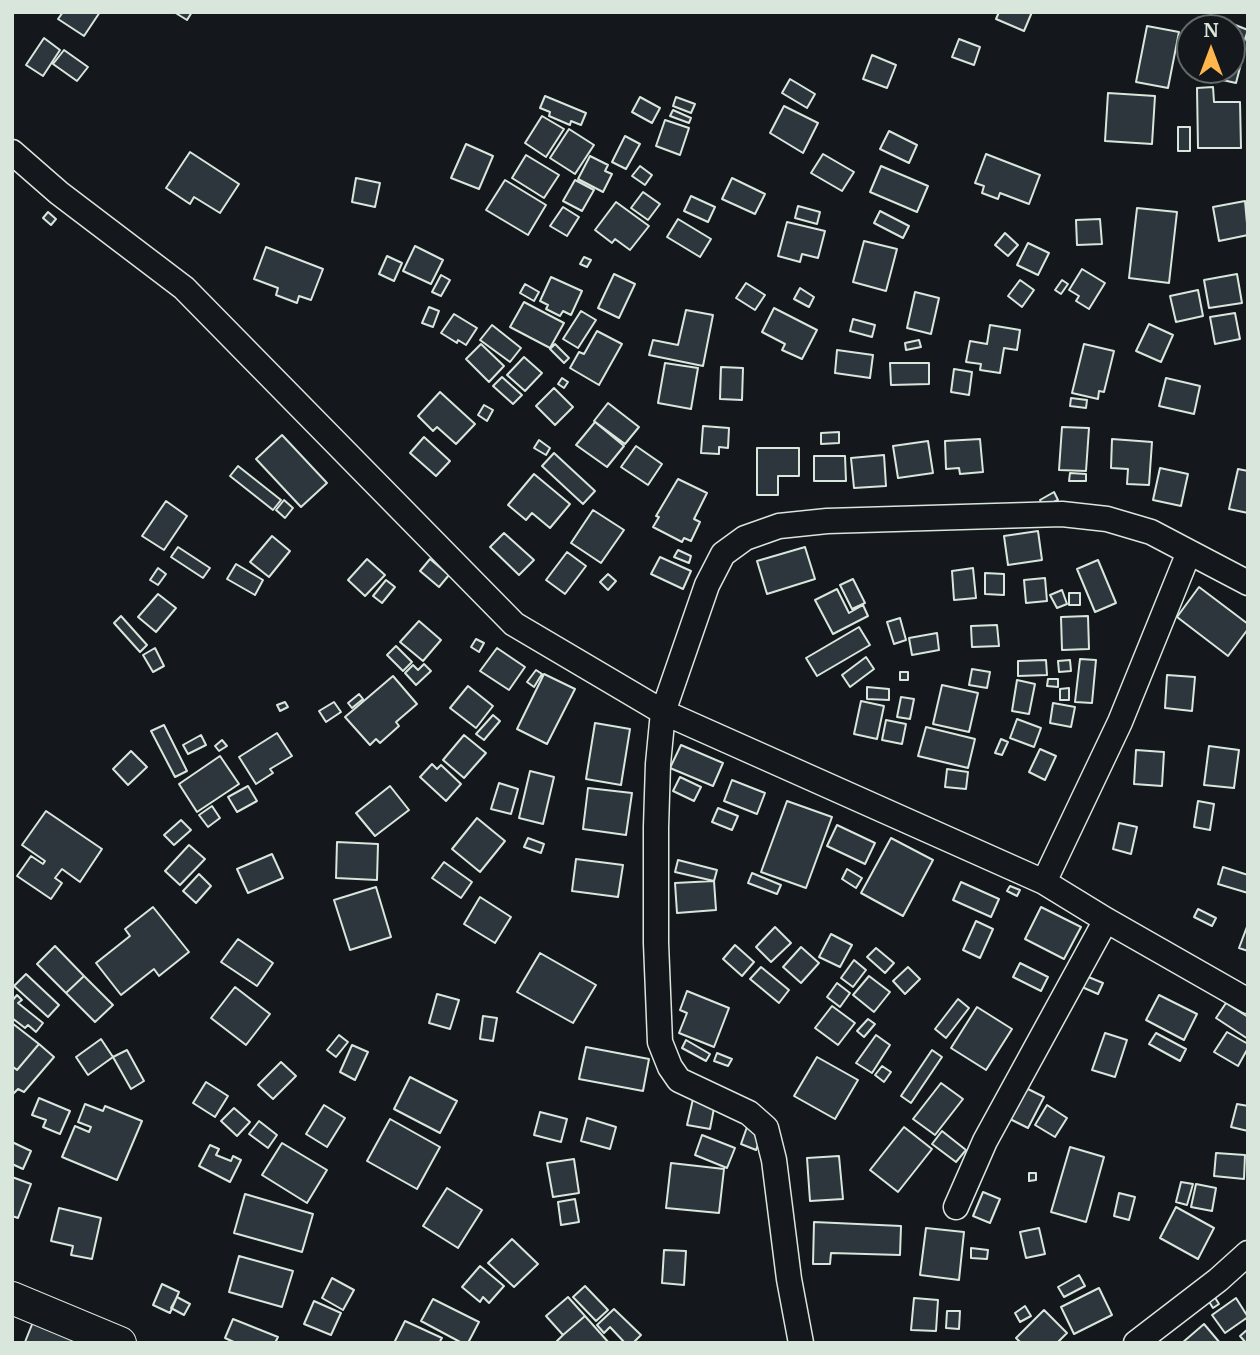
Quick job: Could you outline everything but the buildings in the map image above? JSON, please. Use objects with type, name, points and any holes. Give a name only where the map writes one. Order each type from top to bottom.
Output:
[{"type":"street","points":[[12,152],[60,193],[184,288],[514,624],[663,712],[1044,881],[1106,920],[1248,1001]]},
{"type":"street","points":[[801,1343],[789,1279],[774,1160],[766,1128],[749,1113],[679,1080],[670,1067],[660,1042],[656,943],[656,827],[663,712],[708,585],[723,554],[745,538],[779,526],[827,521],[1062,514],[1118,522],[1151,532],[1248,583]]},
{"type":"street","points":[[1044,881],[1120,722],[1189,552]]},
{"type":"street","points":[[956,1207],[985,1141],[1106,920]]},
{"type":"street","points":[[1145,1341],[1248,1254]]},
{"type":"street","points":[[12,1298],[120,1343]]}]
